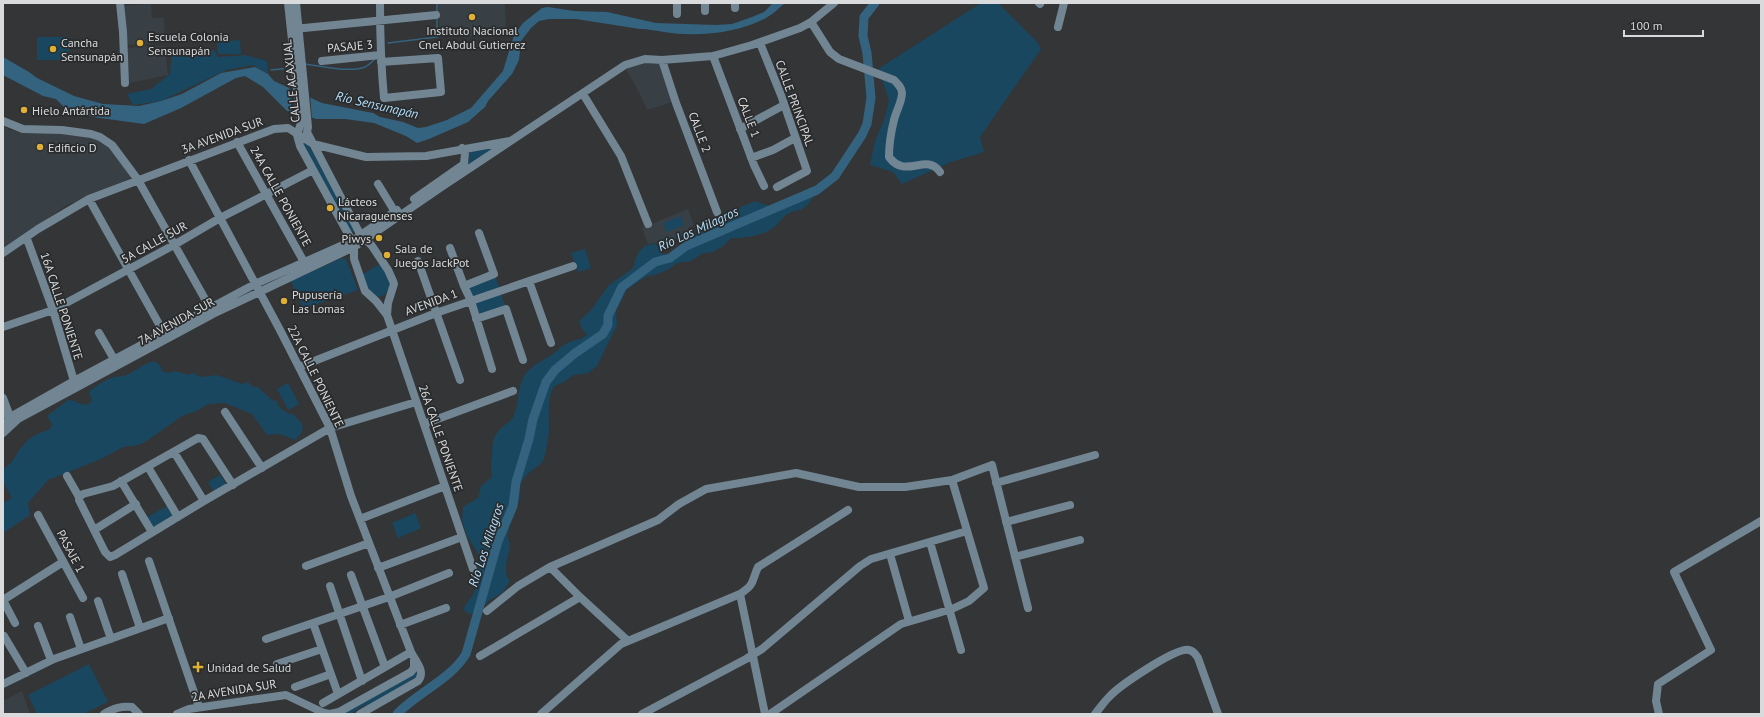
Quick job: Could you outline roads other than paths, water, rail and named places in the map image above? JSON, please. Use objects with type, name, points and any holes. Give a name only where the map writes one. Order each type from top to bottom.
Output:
[{"type":"street","points":[[120,3],[125,83]]},
{"type":"street","name":"CALLE ACAXUAL","points":[[288,3],[295,29]]},
{"type":"street","name":"CALLE ACAXUAL","points":[[296,3],[295,29],[305,127]]},
{"type":"street","points":[[380,3],[381,59]]},
{"type":"street","points":[[677,3],[677,14]]},
{"type":"street","points":[[363,237],[395,212],[467,166],[512,140],[625,65],[645,59],[662,60],[713,56],[760,42],[811,22],[834,3]]},
{"type":"street","points":[[1058,27],[1064,3]]},
{"type":"street","points":[[295,29],[436,15]]},
{"type":"street","points":[[811,22],[833,56],[839,60],[894,80],[902,91],[902,98],[894,120],[889,157],[897,166],[903,167],[928,164],[937,168],[940,172]]},
{"type":"street","name":"CALLE PRINCIPAL","points":[[760,42],[808,171],[777,187]]},
{"type":"street","name":"CALLE 1","points":[[713,56],[751,158],[764,186]]},
{"type":"street","name":"PASAJE 3","points":[[322,61],[381,59],[438,58],[442,92],[384,98],[381,59]]},
{"type":"street","name":"CALLE 2","points":[[662,60],[676,103],[717,212]]},
{"type":"street","points":[[583,94],[621,156],[648,224]]},
{"type":"street","points":[[740,129],[784,105]]},
{"type":"street","points":[[3,121],[23,129],[62,130],[91,134],[100,137],[112,145],[138,180],[210,308]]},
{"type":"street","points":[[297,135],[305,127],[363,237],[372,246],[391,276],[394,284],[386,315]]},
{"type":"street","name":"3A AVENIDA SUR","points":[[3,253],[27,238],[38,229],[89,199],[274,129],[288,128],[313,144],[366,157],[426,156],[462,148],[512,140]]},
{"type":"street","name":"26A CALLE PONIENTE","points":[[297,135],[300,146],[353,244],[354,259],[362,285],[365,291],[376,301],[386,315],[473,569]]},
{"type":"street","points":[[751,158],[773,150],[795,138]]},
{"type":"street","name":"24A CALLE PONIENTE","points":[[237,142],[267,193],[304,262]]},
{"type":"street","points":[[462,148],[465,153],[467,166]]},
{"type":"street","name":"22A CALLE PONIENTE","points":[[189,160],[300,367],[330,428],[342,472],[400,625],[422,675]]},
{"type":"street","points":[[363,237],[467,166]]},
{"type":"street","name":"5A CALLE SUR","points":[[3,327],[52,310],[174,245],[220,218],[313,170]]},
{"type":"street","points":[[378,184],[395,212]]},
{"type":"street","points":[[89,199],[164,333]]},
{"type":"street","points":[[464,286],[494,274],[479,233]]},
{"type":"street","name":"7A AVENIDA SUR","points":[[3,426],[10,416],[210,308],[353,244],[363,237]]},
{"type":"street","name":"16A CALLE PONIENTE","points":[[27,238],[52,310],[74,381]]},
{"type":"street","name":"7A AVENIDA SUR","points":[[3,432],[10,416],[213,314],[257,287],[304,262],[353,244]]},
{"type":"street","points":[[450,248],[471,301],[492,369]]},
{"type":"street","points":[[418,262],[460,380]]},
{"type":"street","name":"AVENIDA 1","points":[[300,367],[436,313],[573,266]]},
{"type":"street","points":[[528,281],[551,343]]},
{"type":"street","points":[[376,301],[385,299],[392,293]]},
{"type":"street","points":[[476,319],[506,309],[523,360]]},
{"type":"street","points":[[99,333],[114,359]]},
{"type":"street","points":[[424,424],[514,391]]},
{"type":"street","points":[[3,398],[10,416]]},
{"type":"street","points":[[67,476],[79,496],[79,500],[105,552],[110,557],[330,428],[416,402]]},
{"type":"street","points":[[225,412],[262,468]]},
{"type":"street","points":[[79,496],[113,486],[198,438],[202,438],[233,485]]},
{"type":"street","points":[[174,452],[204,501]]},
{"type":"street","points":[[996,483],[1095,455]]},
{"type":"street","points":[[487,611],[518,586],[550,567],[658,520],[679,504],[706,489],[796,473],[859,486],[905,486],[952,480],[992,465],[1028,608]]},
{"type":"street","points":[[148,467],[178,517]]},
{"type":"street","points":[[770,714],[901,624],[949,610],[969,601],[984,588],[952,480]]},
{"type":"street","points":[[121,481],[152,532]]},
{"type":"street","points":[[360,519],[445,486]]},
{"type":"street","points":[[94,530],[136,504]]},
{"type":"street","points":[[1006,522],[1070,505]]},
{"type":"street","points":[[541,714],[621,644],[740,594],[749,588],[754,582],[758,567],[848,510]]},
{"type":"street","name":"PASAJE 1","points":[[38,515],[83,598]]},
{"type":"street","points":[[1658,714],[1656,701],[1658,684],[1711,650],[1674,572],[1761,521]]},
{"type":"street","points":[[642,714],[752,655],[784,631],[860,566],[871,559],[967,531]]},
{"type":"street","points":[[378,568],[462,537]]},
{"type":"street","points":[[1015,557],[1080,540]]},
{"type":"street","points":[[930,542],[961,650]]},
{"type":"street","points":[[306,566],[369,543]]},
{"type":"street","points":[[890,554],[910,621]]},
{"type":"street","points":[[149,560],[199,707]]},
{"type":"street","points":[[15,623],[3,600],[63,562]]},
{"type":"street","points":[[550,567],[628,641]]},
{"type":"street","points":[[266,639],[389,597],[449,573]]},
{"type":"street","points":[[122,574],[140,628]]},
{"type":"street","points":[[352,575],[385,667]]},
{"type":"street","points":[[330,586],[362,680]]},
{"type":"street","points":[[740,594],[764,714]]},
{"type":"street","points":[[480,656],[580,597]]},
{"type":"street","points":[[98,601],[110,639]]},
{"type":"street","points":[[400,625],[446,608]]},
{"type":"street","points":[[70,617],[81,649]]},
{"type":"street","points":[[3,684],[51,660],[169,618]]},
{"type":"street","points":[[313,623],[338,694]]},
{"type":"street","points":[[38,626],[51,660]]},
{"type":"street","points":[[4,636],[26,673]]},
{"type":"street","points":[[277,664],[322,649]]},
{"type":"street","points":[[1096,714],[1108,697],[1128,681],[1158,663],[1183,651],[1189,650],[1195,653],[1198,658],[1218,714]]},
{"type":"street","points":[[323,703],[385,667],[413,656],[414,668],[411,672]]},
{"type":"street","points":[[360,714],[418,681],[422,675],[417,672],[411,672]]},
{"type":"street","name":"2A AVENIDA SUR","points":[[177,714],[199,707],[286,694],[324,713],[330,714],[339,712],[411,672]]},
{"type":"street","points":[[295,687],[331,674]]},
{"type":"street","points":[[104,714],[112,709],[125,706],[132,707],[139,714]]},
{"type":"waterway","points":[[437,3],[437,12]]},
{"type":"waterway","name":"Río Los Milagros","points":[[397,714],[405,706],[452,671],[466,654],[498,541],[513,506],[516,482],[529,439],[533,419],[546,382],[555,370],[574,354],[603,334],[608,325],[608,316],[622,287],[655,262],[670,258],[686,246],[817,190],[835,176],[862,135],[867,124],[871,98],[867,53],[863,36],[864,17],[875,3]]},
{"type":"waterway","points":[[388,43],[437,37],[437,18]]},
{"type":"waterway","points":[[305,64],[335,68],[359,69],[365,67],[375,59]]},
{"type":"waterway","points":[[271,70],[290,68]]},
{"type":"place","name":"Instituto Nacional Cnel. Abdul Gutierrez","points":[[472,17]]},
{"type":"place","name":"Escuela Colonia Sensunapán","points":[[140,43]]},
{"type":"place","name":"Cancha Sensunapán","points":[[53,49]]},
{"type":"place","name":"Hielo Antártida","points":[[24,110]]},
{"type":"place","name":"Edificio D","points":[[40,147]]},
{"type":"place","name":"Lácteos Nicaraguenses","points":[[330,208]]},
{"type":"place","name":"Piwys","points":[[379,238]]},
{"type":"place","name":"Sala de Juegos JackPot","points":[[387,255]]},
{"type":"place","name":"Pupusería Las Lomas","points":[[284,301]]},
{"type":"place","name":"Unidad de Salud","points":[[198,667]]},
{"type":"water label","name":"Río Sensunapán","points":[[377,105]]}]
